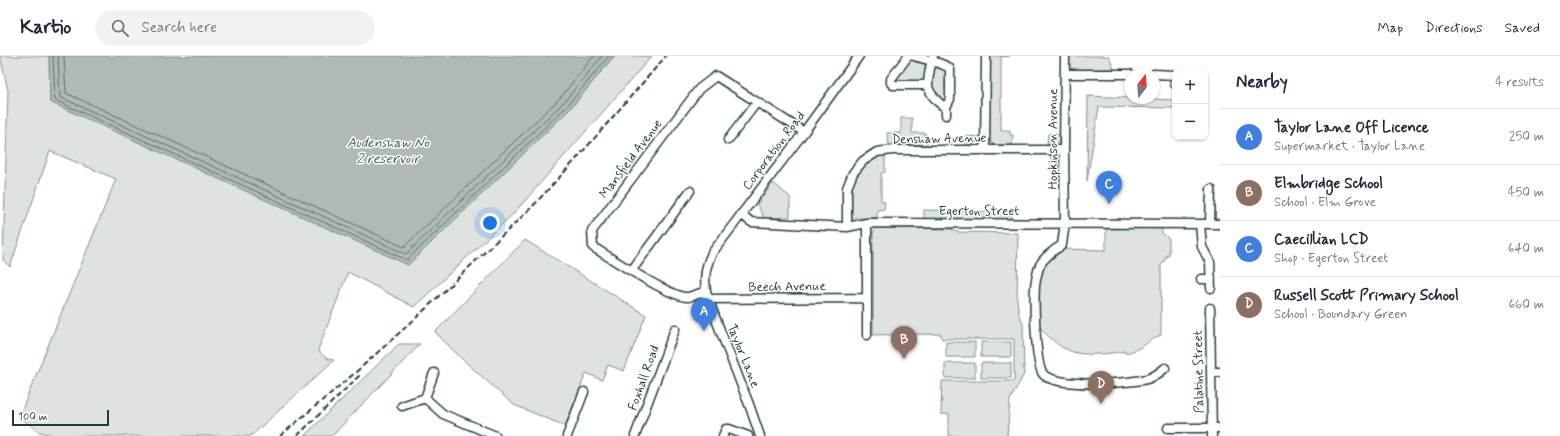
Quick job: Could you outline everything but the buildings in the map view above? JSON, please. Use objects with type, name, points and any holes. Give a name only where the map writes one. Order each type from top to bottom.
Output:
[{"type":"street","name":"Corporation Road","points":[[708,261],[859,56]]},
{"type":"street","points":[[908,56],[891,80],[891,83],[893,85],[928,86]]},
{"type":"street","points":[[914,56],[932,59],[944,64],[950,69],[950,99],[946,111],[930,91],[928,86],[932,59]]},
{"type":"street","points":[[985,150],[986,56]]},
{"type":"street","name":"Hopkinson Avenue","points":[[1065,56],[1064,150],[1066,222],[1062,245],[1044,258],[1036,275],[1035,287],[1039,368],[1042,374],[1048,379],[1067,383],[1126,382],[1149,378],[1158,374],[1165,368]]},
{"type":"street","points":[[1066,74],[1124,74]]},
{"type":"street","points":[[1160,74],[1172,75]]},
{"type":"street","name":"Mansfield Avenue","points":[[707,295],[688,297],[682,296],[660,287],[593,247],[592,231],[699,89],[716,76],[804,132]]},
{"type":"street","points":[[728,140],[757,102]]},
{"type":"street","name":"Denshaw Avenue","points":[[847,227],[847,188],[853,173],[863,161],[876,153],[893,150],[1064,150]]},
{"type":"street","points":[[1210,189],[1210,224]]},
{"type":"street","points":[[632,270],[690,191]]},
{"type":"street","name":"Egerton Street","points":[[742,214],[751,222],[847,227],[867,223],[1066,222],[1220,224]]},
{"type":"street","points":[[867,223],[867,335]]},
{"type":"street","points":[[1200,224],[1202,247],[1210,262],[1211,288]]},
{"type":"street","name":"Taylor Lane","points":[[708,261],[705,274],[707,295],[748,399],[758,435]]},
{"type":"street","points":[[1201,279],[1211,279]]},
{"type":"street","name":"Beech Avenue","points":[[707,295],[866,298]]},
{"type":"street","name":"Palatine Street","points":[[1210,308],[1211,372],[1215,431]]},
{"type":"street","name":"Foxhall Road","points":[[635,436],[675,329]]},
{"type":"street","points":[[1211,372],[1220,372]]},
{"type":"street","points":[[425,398],[434,373]]},
{"type":"street","points":[[567,436],[584,392]]},
{"type":"street","points":[[402,406],[425,398]]},
{"type":"street","points":[[425,398],[443,414],[496,436]]},
{"type":"street","points":[[1168,428],[1215,431]]},
{"type":"street","points":[[723,436],[726,429],[748,436]]},
{"type":"shaded area","points":[[0,56],[49,56],[50,102],[571,108],[614,56],[652,56],[514,213],[414,307],[348,272],[318,350],[325,357],[334,360],[251,436],[57,436],[40,432],[19,417],[116,179],[50,151],[10,267],[3,260],[8,91]]},
{"type":"shaded area","points":[[990,56],[1010,56],[1001,57],[1001,130],[1010,130],[1010,135],[1013,135],[1012,145],[994,145],[989,140]]},
{"type":"shaded area","points":[[1069,56],[1109,56],[1114,69],[1069,70]]},
{"type":"shaded area","points":[[910,58],[922,62],[926,66],[926,79],[923,82],[894,82],[894,78],[899,70],[905,67]]},
{"type":"shaded area","points":[[935,67],[945,67],[949,74],[945,80],[945,91],[947,93],[945,103],[933,91],[931,79]]},
{"type":"shaded area","points":[[1088,96],[1124,98],[1124,104],[1160,104],[1160,99],[1172,100],[1172,108],[1099,107],[1087,181]]},
{"type":"shaded area","points":[[901,118],[912,118],[912,133],[925,133],[925,135],[927,135],[927,145],[889,145],[887,133],[901,133]]},
{"type":"shaded area","points":[[1048,134],[1060,134],[1059,142],[1054,145],[1047,145]]},
{"type":"shaded area","points":[[965,136],[981,137],[981,140],[975,145],[965,145]]},
{"type":"shaded area","points":[[885,153],[885,172],[881,173],[881,201],[885,202],[884,209],[877,210],[877,218],[848,218],[852,188],[859,171],[874,158]]},
{"type":"shaded area","points":[[1051,153],[1057,153],[1060,157],[1060,167],[1051,167]]},
{"type":"shaded area","points":[[773,183],[790,197],[790,217],[764,218],[757,204]]},
{"type":"shaded area","points":[[924,210],[1011,212],[1011,221],[924,219]]},
{"type":"shaded area","points":[[876,228],[950,229],[958,232],[1018,233],[1017,301],[1019,315],[1023,323],[1024,374],[1010,400],[1007,436],[949,436],[949,414],[941,414],[942,381],[1014,381],[1014,339],[942,339],[941,334],[873,335],[873,232]]},
{"type":"shaded area","points":[[1161,228],[1162,233],[1169,239],[1169,255],[1166,255],[1166,258],[1161,265],[1161,335],[1140,348],[1130,352],[1124,353],[1124,351],[1103,354],[1080,354],[1064,348],[1052,340],[1039,326],[1038,285],[1042,266],[1060,249],[1106,250],[1106,229]]},
{"type":"shaded area","points":[[525,240],[646,315],[624,371],[608,365],[602,380],[586,373],[565,426],[514,405],[461,358],[435,332]]},
{"type":"shaded area","points":[[946,342],[975,342],[975,357],[946,357]]},
{"type":"shaded area","points":[[981,342],[1011,342],[1011,357],[981,357]]},
{"type":"shaded area","points":[[399,344],[420,344],[332,436],[304,436]]},
{"type":"shaded area","points":[[945,363],[975,363],[975,378],[945,378]]},
{"type":"shaded area","points":[[981,363],[1011,363],[1011,378],[981,378]]},
{"type":"water","name":"Audenshaw No 2 reservoir","points":[[49,56],[614,56],[571,108],[408,265],[50,102]]},
{"type":"railway","points":[[280,436],[356,372],[417,317],[532,207],[578,157],[666,56]]},
{"type":"railway","points":[[297,436],[360,375]]},
{"type":"place","name":"Caecillian LCD","points":[[1109,204]]},
{"type":"place","name":"Taylor Lane Off Licence","points":[[704,331]]},
{"type":"place","name":"Elmbridge School","points":[[904,359]]},
{"type":"place","name":"Russell Scott Primary School","points":[[1101,404]]}]
